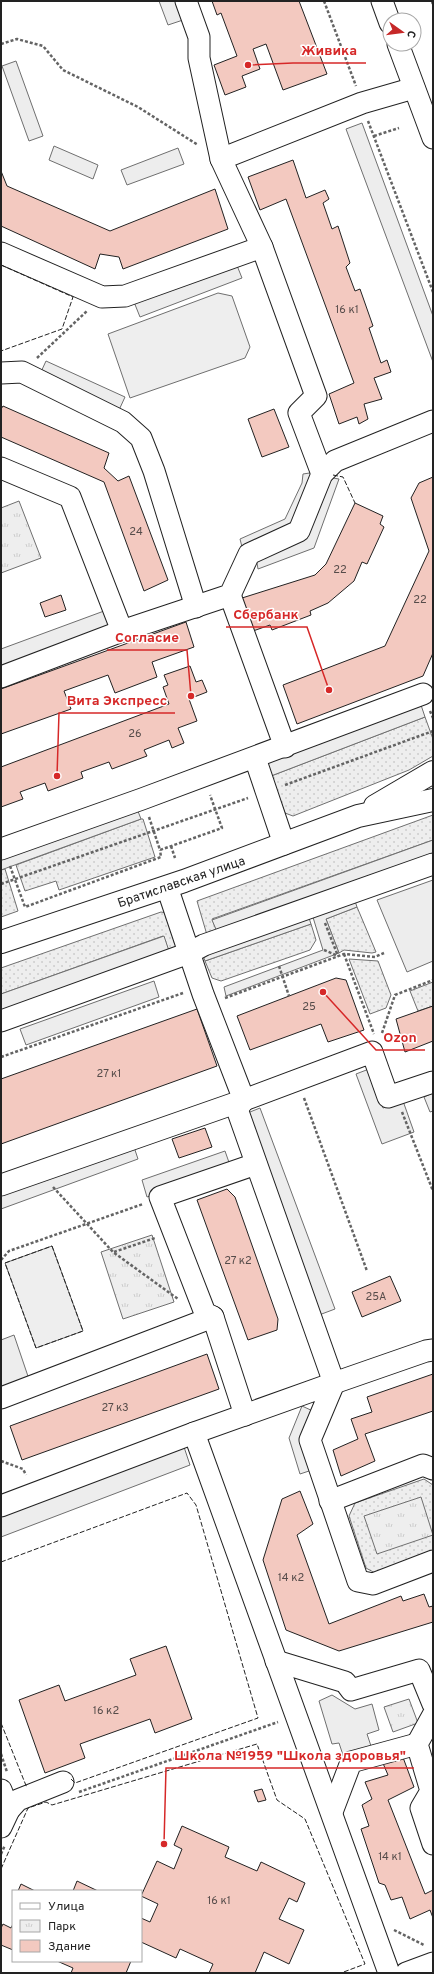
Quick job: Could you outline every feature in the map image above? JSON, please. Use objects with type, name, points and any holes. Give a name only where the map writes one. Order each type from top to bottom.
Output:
[{"type":"main road","name":"Братиславская улица","points":[[358,816],[433,772]]},
{"type":"main road","name":"Братиславская улица","points":[[1,942],[167,887],[358,816],[433,800]]},
{"type":"street","points":[[186,1],[199,37],[199,58],[221,159],[262,247],[316,396],[299,413],[322,474]]},
{"type":"street","points":[[382,1],[386,12]]},
{"type":"street","points":[[401,52],[433,138]]},
{"type":"street","points":[[221,159],[362,104],[414,88]]},
{"type":"street","points":[[1,253],[102,297],[125,296],[262,247]]},
{"type":"street","points":[[1,373],[22,372],[123,422],[141,438],[154,471],[196,607]]},
{"type":"street","points":[[285,746],[230,595],[249,554],[299,531],[322,474],[335,461],[433,421]]},
{"type":"street","points":[[1,468],[70,497],[122,632]]},
{"type":"street","points":[[1,677],[122,632],[230,595]]},
{"type":"street","points":[[2,849],[255,758],[423,694]]},
{"type":"street","points":[[255,758],[284,844]]},
{"type":"street","points":[[1,1021],[189,953],[204,945],[433,864]]},
{"type":"street","points":[[167,887],[200,986],[244,1100]]},
{"type":"street","points":[[1,1185],[42,1169],[244,1100],[372,1052],[388,1097],[433,1082]]},
{"type":"street","points":[[244,1100],[237,1109],[334,1383],[310,1440],[358,1581],[372,1584],[433,1562]]},
{"type":"street","points":[[246,1415],[209,1315],[160,1197],[256,1164]]},
{"type":"street","points":[[1,1398],[209,1315]]},
{"type":"street","points":[[1,1506],[194,1433],[426,1351],[433,1350]]},
{"type":"street","points":[[194,1433],[389,1973]]},
{"type":"street","points":[[330,1501],[423,1465],[433,1469]]},
{"type":"street","points":[[276,1661],[345,1682],[351,1690],[418,1670],[433,1704]]},
{"type":"street","points":[[433,1715],[417,1744],[431,1791],[421,1808],[433,1844]]},
{"type":"street","points":[[332,1812],[351,1762],[417,1744]]},
{"type":"street","points":[[5,1819],[18,1800],[57,1785]]},
{"type":"street","points":[[1,1790],[5,1819]]},
{"type":"street","points":[[406,1973],[429,1955]]},
{"type":"path","points":[[324,1],[433,292]]},
{"type":"path","points":[[432,1],[433,5]]},
{"type":"path","points":[[1,44],[17,39],[43,46],[63,70],[138,107],[221,159]]},
{"type":"path","points":[[374,136],[399,128]]},
{"type":"path","points":[[22,372],[102,297]]},
{"type":"path","points":[[1,884],[154,832],[433,731]]},
{"type":"path","points":[[160,850],[222,828],[203,776]]},
{"type":"path","points":[[2,849],[25,907],[161,857],[160,850],[142,799]]},
{"type":"path","points":[[171,846],[175,858]]},
{"type":"path","points":[[324,950],[338,956]]},
{"type":"path","points":[[222,1004],[224,998],[344,954],[374,957],[384,953]]},
{"type":"path","points":[[344,954],[375,1037],[382,1033]]},
{"type":"path","points":[[279,966],[289,996]]},
{"type":"path","points":[[384,1040],[382,1033],[395,995],[433,980]]},
{"type":"path","points":[[1,1058],[200,986]]},
{"type":"path","points":[[297,1080],[367,1271]]},
{"type":"path","points":[[395,1095],[433,1191]]},
{"type":"path","points":[[42,1169],[55,1190],[85,1224],[113,1252],[173,1297],[209,1315]]},
{"type":"path","points":[[1,1260],[9,1251],[160,1197]]},
{"type":"path","points":[[113,1252],[174,1232]]},
{"type":"path","points":[[1,1461],[23,1469],[27,1480]]},
{"type":"path","points":[[57,1785],[79,1792],[297,1715]]},
{"type":"path","points":[[369,1917],[429,1955]]},
{"type":"green space","points":[[218,293],[232,296],[250,347],[245,358],[130,398],[108,334]]},
{"type":"green space","points":[[19,501],[41,558],[1,573],[1,508]]},
{"type":"green space","points":[[425,717],[433,739],[433,756],[409,770],[293,816],[285,813],[271,776]]},
{"type":"green space","points":[[433,815],[433,840],[212,919],[218,934],[207,935],[197,901]]},
{"type":"green space","points":[[143,819],[155,857],[59,890],[56,881],[25,891],[16,865]]},
{"type":"green space","points":[[5,869],[18,911],[1,917],[1,870]]},
{"type":"green space","points":[[357,907],[376,952],[372,953],[344,950],[339,953],[326,919]]},
{"type":"green space","points":[[161,912],[167,913],[180,945],[169,951],[163,936],[1,994],[1,968]]},
{"type":"green space","points":[[311,924],[316,940],[310,950],[221,981],[212,978],[205,961]]},
{"type":"green space","points":[[349,959],[378,961],[391,995],[386,1008],[370,1014]]},
{"type":"green space","points":[[433,982],[433,1006],[418,1011],[410,991]]},
{"type":"green space","points":[[152,1235],[174,1302],[123,1319],[101,1252]]},
{"type":"green space","points":[[52,1246],[83,1331],[36,1348],[5,1263]]},
{"type":"green space","points":[[424,1479],[433,1485],[433,1553],[375,1573],[366,1568],[349,1516],[355,1503]]},
{"type":"green space","points":[[421,1497],[433,1535],[377,1554],[364,1516]]},
{"type":"green space","points":[[409,1699],[418,1723],[393,1732],[384,1707]]},
{"type":"shaded area","points":[[159,1],[176,1],[183,20],[168,25]]},
{"type":"shaded area","points":[[16,61],[43,136],[29,141],[2,66]]},
{"type":"shaded area","points":[[362,123],[433,316],[433,362],[346,129]]},
{"type":"shaded area","points":[[54,146],[98,165],[93,179],[49,160]]},
{"type":"shaded area","points":[[178,148],[184,164],[127,185],[121,170]]},
{"type":"shaded area","points":[[236,263],[242,278],[140,317],[134,302]]},
{"type":"shaded area","points":[[46,361],[125,397],[119,410],[40,374]]},
{"type":"shaded area","points":[[316,472],[295,527],[243,551],[240,539],[285,519],[302,483],[303,474]]},
{"type":"shaded area","points":[[327,477],[339,479],[314,548],[258,569],[256,557],[304,534]]},
{"type":"shaded area","points":[[104,611],[110,627],[1,667],[1,649]]},
{"type":"shaded area","points":[[420,702],[425,717],[271,776],[265,761]]},
{"type":"shaded area","points":[[136,806],[141,819],[1,870],[1,854]]},
{"type":"shaded area","points":[[433,840],[433,853],[218,934],[212,920]]},
{"type":"shaded area","points":[[433,880],[433,961],[407,972],[377,900]]},
{"type":"shaded area","points":[[353,895],[357,907],[326,919],[339,953],[226,996],[224,987],[323,950],[312,914]]},
{"type":"shaded area","points":[[308,915],[311,924],[205,961],[202,953]]},
{"type":"shaded area","points":[[164,936],[169,951],[1,1012],[1,994]]},
{"type":"shaded area","points":[[154,981],[159,997],[26,1045],[20,1029]]},
{"type":"shaded area","points":[[369,1069],[383,1108],[403,1101],[414,1132],[382,1144],[356,1074]]},
{"type":"shaded area","points":[[433,1093],[433,1111],[430,1112],[424,1097]]},
{"type":"shaded area","points":[[260,1108],[335,1309],[319,1315],[245,1114]]},
{"type":"shaded area","points":[[133,1144],[138,1159],[1,1209],[1,1192]]},
{"type":"shaded area","points":[[225,1151],[231,1168],[147,1197],[142,1180]]},
{"type":"shaded area","points":[[14,1335],[33,1391],[1,1405],[1,1340]]},
{"type":"shaded area","points":[[302,1406],[315,1412],[312,1470],[300,1474],[289,1438]]},
{"type":"shaded area","points":[[184,1447],[190,1465],[1,1537],[1,1517]]},
{"type":"shaded area","points":[[332,1695],[355,1709],[372,1704],[379,1730],[367,1734],[372,1749],[344,1758],[339,1743],[332,1744],[319,1701]]},
{"type":"building","points":[[212,1],[299,1],[327,74],[283,90],[266,44],[253,49],[260,69],[242,76],[246,87],[225,95],[214,65],[237,56],[221,13],[217,15]]},
{"type":"building","points":[[293,160],[306,198],[325,190],[329,199],[323,203],[332,229],[338,226],[350,263],[346,267],[355,291],[360,289],[373,326],[369,328],[381,363],[387,360],[391,372],[374,378],[382,399],[364,404],[368,419],[359,424],[357,417],[339,424],[329,394],[354,383],[286,199],[260,210],[248,177]]},
{"type":"building","points":[[1,171],[7,186],[110,231],[215,189],[228,229],[123,269],[119,257],[100,254],[95,269],[1,226]]},
{"type":"building","points":[[3,406],[109,453],[104,468],[118,481],[129,476],[168,580],[144,591],[104,482],[1,437],[1,409]]},
{"type":"building","points":[[274,409],[289,447],[262,457],[248,419]]},
{"type":"building","points":[[433,477],[433,653],[423,676],[297,724],[283,685],[385,646],[429,551],[411,498],[419,483]]},
{"type":"building","points":[[355,503],[383,516],[380,524],[384,527],[367,564],[362,562],[354,581],[328,603],[310,611],[311,615],[272,630],[270,625],[253,631],[242,598],[315,575],[326,564]]},
{"type":"building","points":[[61,595],[66,610],[45,617],[40,603]]},
{"type":"building","points":[[186,622],[194,647],[152,662],[157,677],[115,693],[108,675],[64,691],[71,709],[1,734],[1,689]]},
{"type":"building","points":[[190,666],[196,682],[202,680],[207,692],[189,699],[197,721],[178,728],[184,743],[172,748],[169,740],[144,750],[147,756],[112,769],[109,762],[81,772],[83,778],[48,791],[45,783],[20,792],[23,799],[1,807],[1,767],[169,704],[163,687],[168,685],[164,675]]},
{"type":"building","points":[[336,978],[346,980],[364,1030],[328,1042],[321,1024],[250,1050],[237,1016]]},
{"type":"building","points":[[433,1006],[433,1041],[405,1052],[396,1019]]},
{"type":"building","points":[[197,1009],[217,1066],[1,1144],[1,1079]]},
{"type":"building","points":[[205,1128],[212,1147],[179,1158],[172,1139]]},
{"type":"building","points":[[227,1189],[235,1197],[278,1319],[277,1330],[248,1340],[197,1200]]},
{"type":"building","points":[[390,1276],[401,1301],[362,1317],[352,1292]]},
{"type":"building","points":[[207,1354],[219,1389],[22,1460],[10,1426]]},
{"type":"building","points":[[433,1374],[433,1411],[365,1434],[375,1461],[341,1476],[333,1450],[358,1439],[351,1419],[372,1412],[367,1397]]},
{"type":"building","points":[[300,1491],[313,1524],[297,1535],[329,1624],[401,1596],[403,1601],[424,1594],[429,1607],[433,1606],[433,1622],[339,1651],[286,1630],[263,1560],[282,1499]]},
{"type":"building","points":[[166,1646],[192,1719],[155,1733],[150,1719],[80,1744],[85,1758],[45,1773],[19,1700],[59,1685],[65,1701],[136,1675],[130,1659]]},
{"type":"building","points":[[401,1752],[414,1787],[388,1800],[425,1894],[433,1890],[433,1918],[430,1910],[410,1919],[402,1897],[391,1900],[385,1885],[379,1883],[361,1829],[369,1826],[362,1805],[372,1799],[365,1782],[388,1775],[382,1761]]},
{"type":"building","points":[[262,1789],[266,1800],[258,1802],[254,1791]]},
{"type":"building","points":[[182,1826],[229,1847],[225,1857],[257,1871],[261,1862],[305,1883],[297,1902],[289,1898],[279,1919],[304,1930],[289,1964],[264,1952],[255,1973],[209,1973],[213,1964],[180,1949],[176,1958],[142,1942],[142,1918],[150,1922],[158,1904],[142,1896],[142,1894],[157,1861],[174,1869],[182,1849],[174,1845]]},
{"type":"building","points":[[77,1881],[96,1890],[73,1890]]},
{"type":"building","points":[[21,1884],[33,1890],[18,1890]]},
{"type":"building","points":[[3,1924],[11,1928],[12,1926],[12,1950],[1,1945],[1,1928]]},
{"type":"building","points":[[59,1962],[131,1962],[126,1973],[71,1973],[73,1968]]},
{"type":"fence","points":[[1,265],[73,297],[62,329],[1,351]]},
{"type":"fence","points":[[333,475],[343,477],[355,503]]},
{"type":"fence","points":[[52,1246],[83,1331],[36,1348],[5,1263],[52,1246]]},
{"type":"fence","points":[[1,1562],[187,1493],[196,1505],[258,1718],[75,1783],[71,1779]]},
{"type":"fence","points":[[1,1723],[27,1788]]},
{"type":"fence","points":[[1,1869],[28,1808],[46,1802],[52,1805],[257,1744],[277,1800],[305,1819],[365,1964],[341,1973]]},
{"type":"place","name":"Живика","points":[[248,65]]},
{"type":"place","name":"Сбербанк","points":[[329,690]]},
{"type":"place","name":"Согласие","points":[[191,696]]},
{"type":"place","name":"Вита Экспресс","points":[[57,776]]},
{"type":"place","name":"Ozon","points":[[323,992]]},
{"type":"place","name":"Школа №1959 \"Школа здоровья\"","points":[[164,1844]]}]
